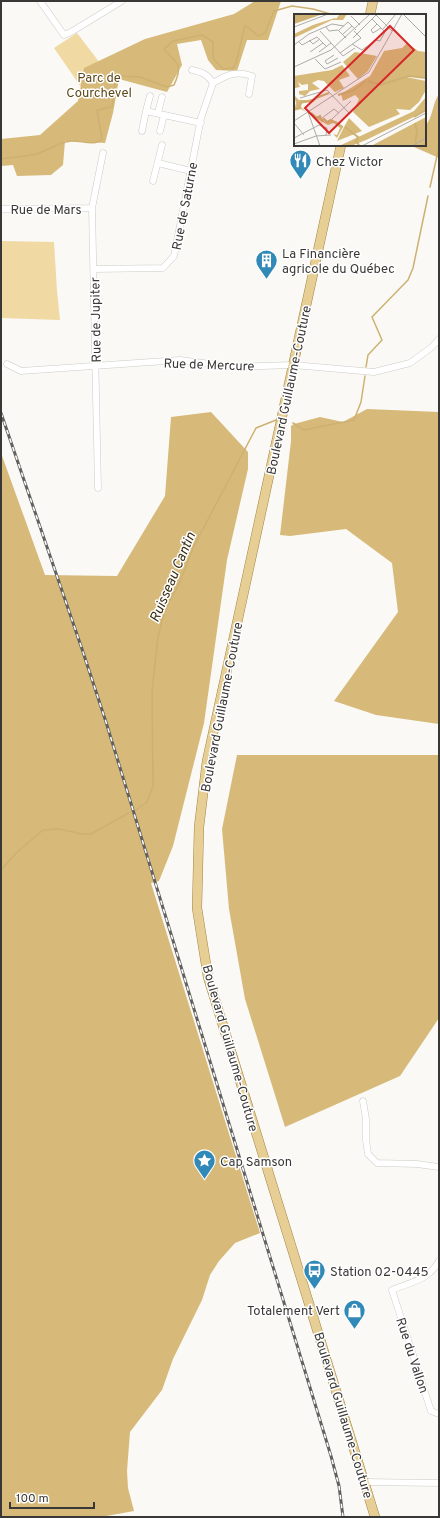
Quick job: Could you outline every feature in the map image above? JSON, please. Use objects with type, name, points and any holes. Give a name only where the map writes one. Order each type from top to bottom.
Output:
[{"type":"main road","points":[[370,14],[373,1]]},
{"type":"main road","name":"Boulevard Guillaume-Couture","points":[[341,146],[207,761],[199,827],[197,908],[208,977],[375,1517]]},
{"type":"street","points":[[40,1],[64,35],[122,1]]},
{"type":"street","points":[[192,70],[208,75],[213,83],[227,75],[236,73],[252,76],[249,94]]},
{"type":"street","name":"Rue de Saturne","points":[[94,269],[164,268],[174,256],[201,120],[213,83]]},
{"type":"street","points":[[142,131],[150,96]]},
{"type":"street","points":[[160,131],[162,97]]},
{"type":"street","points":[[146,111],[201,120]]},
{"type":"street","points":[[153,182],[162,145]]},
{"type":"street","name":"Rue de Jupiter","points":[[98,488],[92,208],[103,154]]},
{"type":"street","points":[[158,163],[191,171]]},
{"type":"street","name":"Rue de Mars","points":[[1,209],[92,208]]},
{"type":"street","name":"Rue de Mercure","points":[[8,364],[20,371],[180,360],[233,367],[293,365],[374,372],[410,363],[432,347],[439,339]]},
{"type":"street","points":[[363,1101],[366,1119],[368,1154],[377,1163],[417,1164],[439,1167]]},
{"type":"street","name":"Rue du Vallon","points":[[439,1261],[435,1268],[427,1276],[392,1290],[431,1411],[439,1414]]},
{"type":"street","points":[[364,1482],[439,1483]]},
{"type":"green space","points":[[255,1],[281,1],[268,40],[247,40],[237,71],[216,70],[208,60],[201,40],[177,44],[182,65],[167,92],[119,79],[113,113],[105,143],[65,141],[63,165],[51,175],[17,176],[13,165],[1,166],[1,139],[40,135],[78,101],[84,68],[145,39],[234,14]]},
{"type":"green space","name":"Parc de Courchevel","points":[[77,33],[106,71],[97,110],[54,48]]},
{"type":"green space","points":[[439,94],[439,158],[414,147],[426,146],[426,125],[430,119]]},
{"type":"green space","points":[[1,241],[54,242],[60,320],[1,318]]},
{"type":"green space","points":[[367,409],[439,412],[439,724],[376,715],[334,701],[398,612],[392,563],[346,529],[290,536],[280,535],[291,441],[291,426],[320,417],[343,422]]},
{"type":"green space","points":[[211,412],[248,452],[248,469],[227,560],[204,723],[173,846],[159,881],[151,883],[260,1233],[235,1243],[219,1261],[210,1275],[202,1300],[173,1359],[162,1390],[130,1432],[127,1471],[128,1488],[134,1511],[101,1517],[1,1517],[1,453],[45,575],[117,576],[165,496],[171,417]]},
{"type":"green space","points":[[237,755],[439,755],[439,1018],[400,1076],[285,1127],[245,999],[229,909],[222,829]]},
{"type":"waterway","points":[[1,159],[36,154],[66,142],[75,141],[95,143],[102,139],[97,110],[112,107],[116,76],[140,77],[167,87],[174,85],[177,78],[178,65],[164,49],[173,41],[202,35],[213,42],[213,58],[223,69],[233,68],[236,63],[245,25],[258,36],[265,33],[274,11],[292,6],[313,9],[330,14]]},
{"type":"waterway","name":"Ruisseau Cantin","points":[[430,187],[439,147]]},
{"type":"waterway","name":"Ruisseau Cantin","points":[[366,367],[368,355],[382,340],[372,317],[408,280],[413,268],[428,196]]},
{"type":"waterway","name":"Ruisseau Cantin","points":[[293,423],[304,430],[354,420],[361,402],[365,376]]},
{"type":"waterway","name":"Ruisseau Cantin","points":[[136,810],[147,802],[153,786],[152,691],[158,637],[165,610],[180,582],[193,548],[256,428],[276,420]]},
{"type":"waterway","name":"Ruisseau Cantin","points":[[1,870],[16,853],[43,830],[59,829],[82,834],[91,834],[129,813]]},
{"type":"railway","points":[[1,413],[106,722],[331,1456],[339,1486],[343,1517]]},
{"type":"place","name":"Chez Victor","points":[[301,180]]},
{"type":"place","name":"La Financière agricole du Québec","points":[[266,280]]},
{"type":"place","name":"Cap Samson","points":[[204,1180]]},
{"type":"place","name":"Station 02-0445","points":[[315,1290]]},
{"type":"place","name":"Totalement Vert","points":[[355,1330]]}]
